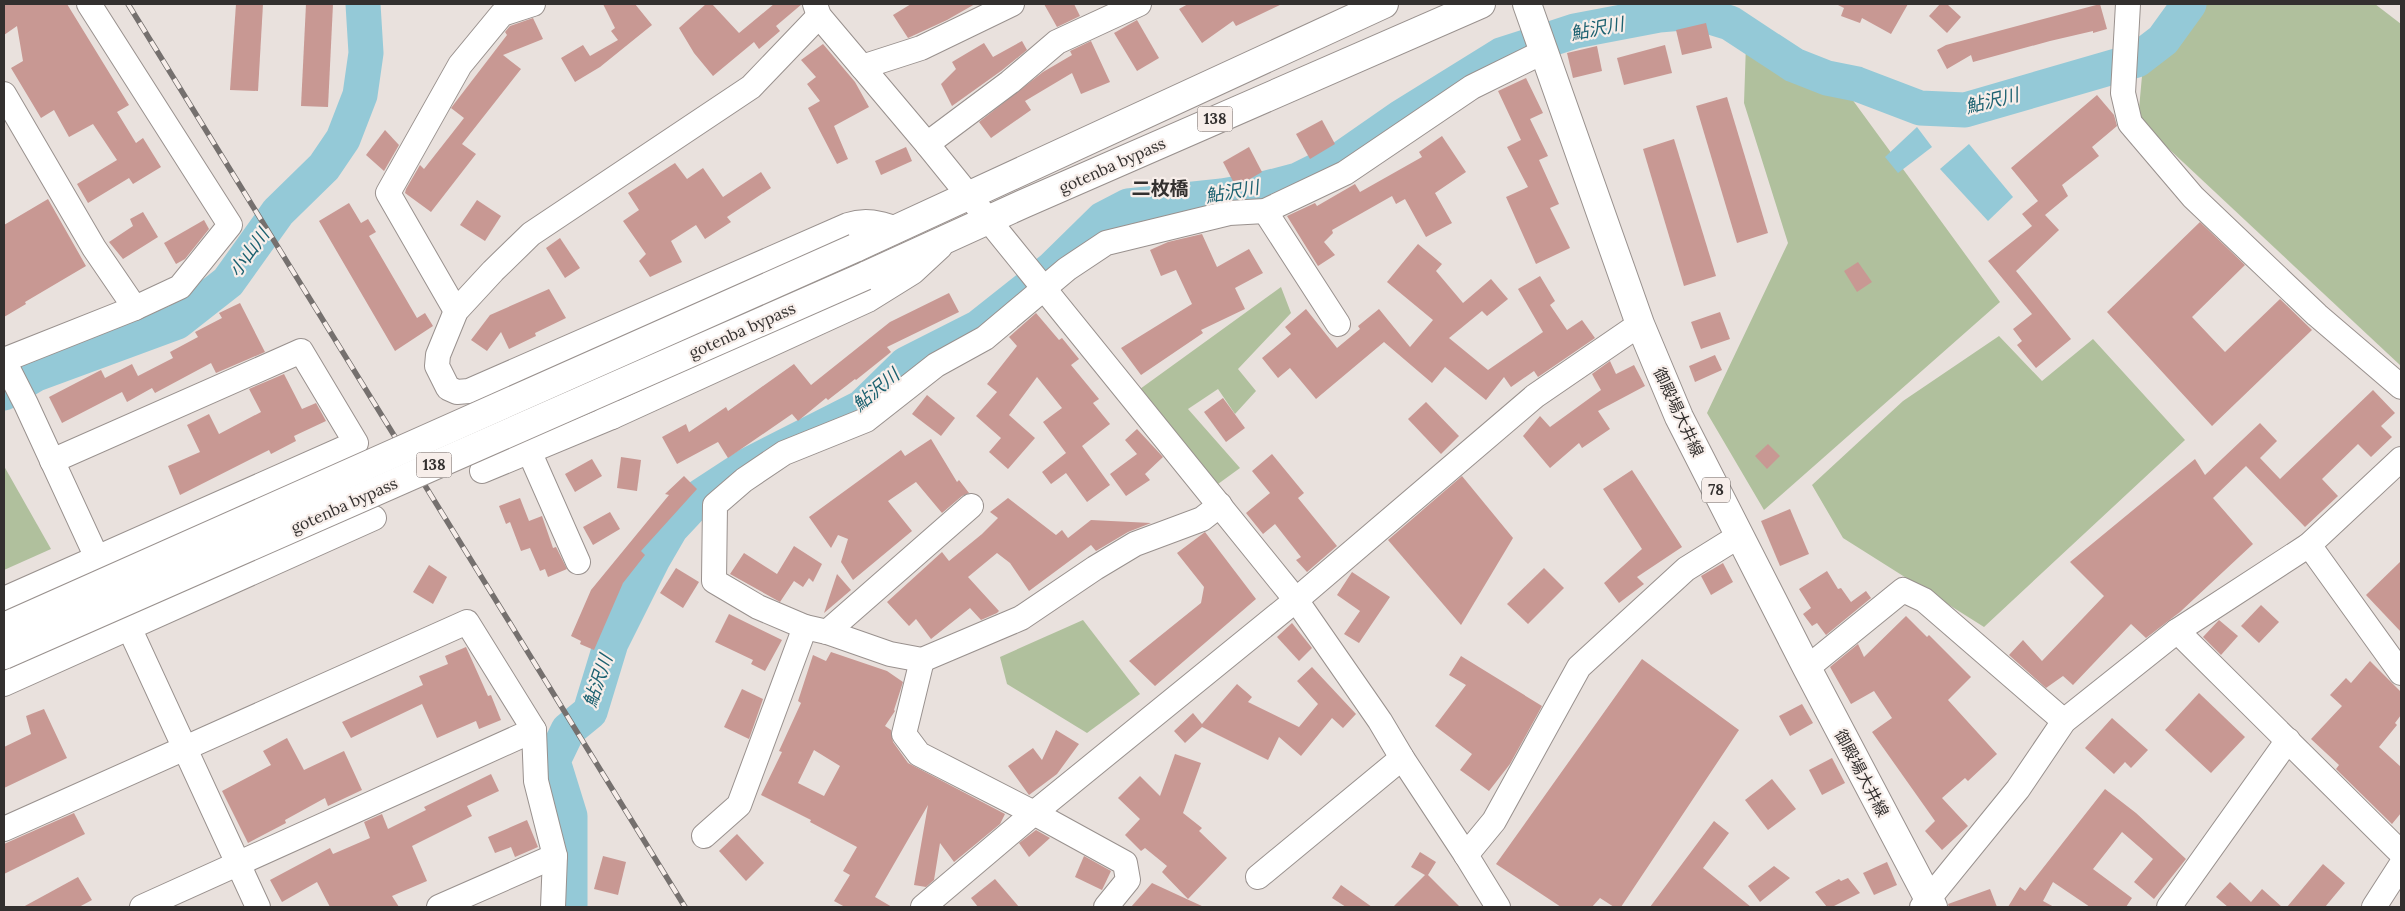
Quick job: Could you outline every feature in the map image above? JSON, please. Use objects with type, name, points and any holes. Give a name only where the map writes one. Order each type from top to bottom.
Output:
[{"type":"main road","name":"gotenba bypass","points":[[4,627],[855,248],[1384,4]]},
{"type":"main road","name":"gotenba bypass","points":[[4,655],[1480,4]]},
{"type":"main road","name":"御殿場大井線","points":[[1530,14],[1640,324],[1679,417],[1928,905]]},
{"type":"street","points":[[89,4],[230,224],[180,287],[5,363],[26,404],[258,907]]},
{"type":"street","points":[[456,312],[388,193],[460,65],[502,14],[533,4]]},
{"type":"street","points":[[862,67],[921,48],[1012,4]]},
{"type":"street","points":[[927,144],[1010,82],[1057,42],[1139,4]]},
{"type":"street","points":[[2128,4],[2122,93],[2130,123],[2193,197],[2317,315],[2401,387]]},
{"type":"street","points":[[897,228],[874,222],[860,221],[848,225],[469,391],[457,392],[448,388],[437,366],[442,341],[456,312],[492,271],[531,234],[752,88],[817,10],[1296,600],[1380,721],[1498,907]]},
{"type":"street","points":[[1220,505],[1202,519],[1135,544],[1095,568],[1021,618],[922,660],[890,654],[816,630],[758,607],[714,581],[715,505],[744,480],[784,453],[866,420],[936,364],[985,338],[1038,282],[1106,243],[1229,213],[1265,211],[1345,173],[1472,87],[1543,52]]},
{"type":"street","points":[[4,94],[94,248],[135,308]]},
{"type":"street","points":[[1265,211],[1338,324]]},
{"type":"street","points":[[482,471],[612,417],[868,300],[913,272],[951,237]]},
{"type":"street","points":[[923,907],[947,899],[1034,813],[1296,600],[1534,396],[1640,324]]},
{"type":"street","points":[[581,342],[612,417]]},
{"type":"street","points":[[4,599],[356,443],[301,351],[52,460]]},
{"type":"street","points":[[482,429],[596,378]]},
{"type":"street","points":[[529,451],[578,562]]},
{"type":"street","points":[[1928,905],[2018,789],[2064,721],[2177,630],[2309,545],[2401,459]]},
{"type":"street","points":[[261,485],[290,554]]},
{"type":"street","points":[[276,520],[346,489]]},
{"type":"street","points":[[704,836],[739,805],[816,630],[971,506]]},
{"type":"street","points":[[4,684],[290,554],[374,518]]},
{"type":"street","points":[[1466,855],[1494,821],[1579,667],[1686,570],[1739,536]]},
{"type":"street","points":[[2309,545],[2401,672]]},
{"type":"street","points":[[1807,668],[1903,590],[1924,600],[2064,721]]},
{"type":"street","points":[[4,829],[467,622],[534,730],[536,781],[555,856],[553,907]]},
{"type":"street","points":[[2177,630],[2401,853]]},
{"type":"street","points":[[922,660],[904,734],[914,748],[919,754],[1034,813],[1125,863],[1128,880],[1106,907]]},
{"type":"street","points":[[142,907],[534,730]]},
{"type":"street","points":[[2170,907],[2288,740]]},
{"type":"street","points":[[1258,877],[1402,758]]},
{"type":"street","points":[[439,907],[555,856]]},
{"type":"street","points":[[2374,907],[2401,865]]},
{"type":"green space","points":[[2199,4],[2375,4],[2401,24],[2401,366],[2138,120],[2142,76]]},
{"type":"green space","points":[[1746,44],[1849,95],[2000,302],[1764,510],[1707,413],[1788,243],[1744,103]]},
{"type":"green space","points":[[1281,287],[1291,313],[1238,369],[1256,391],[1235,414],[1218,389],[1188,409],[1240,468],[1218,484],[1140,389]]},
{"type":"green space","points":[[1999,336],[2042,381],[2093,339],[2185,440],[1984,627],[1843,538],[1812,485],[1903,401]]},
{"type":"green space","points":[[4,466],[51,549],[4,570]]},
{"type":"green space","points":[[1083,620],[1140,694],[1087,733],[1007,684],[1000,657]]},
{"type":"water","points":[[1917,127],[1932,147],[1898,173],[1885,157]]},
{"type":"water","points":[[1969,144],[2013,197],[1988,221],[1940,169]]},
{"type":"building","points":[[4,4],[67,4],[129,105],[117,112],[136,143],[143,138],[161,167],[133,184],[129,178],[88,203],[77,184],[117,160],[93,124],[69,137],[54,110],[41,118],[11,68],[23,61],[17,26],[4,35]]},
{"type":"building","points":[[236,4],[263,4],[258,91],[230,90]]},
{"type":"building","points":[[306,4],[333,4],[328,107],[301,106]]},
{"type":"building","points":[[603,4],[635,4],[652,25],[600,67],[575,82],[561,58],[583,45],[590,56],[618,40],[611,31],[615,28]]},
{"type":"building","points":[[706,4],[712,4],[739,33],[774,4],[802,4],[776,26],[780,31],[759,49],[754,42],[713,76],[694,53],[679,28]]},
{"type":"building","points":[[911,4],[975,4],[947,20],[908,38],[893,15]]},
{"type":"building","points":[[1044,4],[1074,4],[1080,16],[1057,27]]},
{"type":"building","points":[[1188,4],[1282,4],[1236,26],[1233,21],[1202,43],[1179,9]]},
{"type":"building","points":[[1836,4],[1908,4],[1891,34],[1862,18],[1860,23],[1841,16],[1844,8]]},
{"type":"building","points":[[1940,4],[1947,4],[1961,17],[1947,33],[1929,16]]},
{"type":"building","points":[[2100,4],[2107,29],[2093,33],[2093,31],[2050,41],[1973,62],[1971,55],[1947,69],[1937,50],[1946,45]]},
{"type":"building","points":[[533,18],[543,39],[503,55],[521,69],[462,144],[476,154],[431,212],[405,193],[406,189],[420,165],[424,169],[464,118],[451,108],[507,35],[505,32],[510,26]]},
{"type":"building","points":[[1137,20],[1159,58],[1137,71],[1114,33]]},
{"type":"building","points":[[1706,23],[1712,48],[1682,55],[1676,30]]},
{"type":"building","points":[[1022,41],[1027,50],[952,106],[941,84],[956,69],[952,62],[984,43],[993,57]]},
{"type":"building","points":[[1091,41],[1110,82],[1081,94],[1072,73],[1025,101],[1031,110],[991,138],[979,122],[1043,72],[1072,55],[1070,51]]},
{"type":"building","points":[[823,44],[855,82],[869,107],[834,126],[848,159],[837,164],[808,108],[820,101],[807,84],[816,77],[801,60]]},
{"type":"building","points":[[1665,45],[1672,73],[1624,85],[1617,58]]},
{"type":"building","points":[[1597,46],[1602,71],[1573,78],[1567,53]]},
{"type":"building","points":[[1526,78],[1543,113],[1530,119],[1548,156],[1539,160],[1559,204],[1550,208],[1570,248],[1536,264],[1506,197],[1528,187],[1507,147],[1521,140],[1498,91]]},
{"type":"building","points":[[2097,95],[2114,115],[2117,126],[2092,147],[2099,156],[2062,185],[2068,196],[2045,215],[2059,230],[2016,271],[2071,339],[2036,368],[2017,345],[2022,341],[2013,329],[2032,314],[1988,261],[2032,226],[2022,214],[2038,201],[2011,168]]},
{"type":"building","points":[[1727,97],[1768,233],[1737,243],[1696,106]]},
{"type":"building","points":[[1322,120],[1335,144],[1310,159],[1296,134]]},
{"type":"building","points":[[385,130],[399,145],[384,171],[366,155]]},
{"type":"building","points":[[1442,136],[1466,172],[1435,193],[1452,223],[1426,237],[1405,199],[1396,204],[1392,196],[1332,230],[1333,233],[1324,242],[1335,255],[1318,266],[1287,216],[1315,203],[1317,206],[1355,184],[1360,192],[1422,157],[1419,152]]},
{"type":"building","points":[[1674,139],[1716,276],[1684,286],[1643,149]]},
{"type":"building","points":[[906,147],[912,161],[881,175],[875,161]]},
{"type":"building","points":[[1249,147],[1262,172],[1236,187],[1223,162]]},
{"type":"building","points":[[675,163],[687,179],[703,168],[723,197],[761,172],[771,188],[727,217],[731,222],[705,239],[696,225],[671,241],[682,262],[650,277],[639,261],[646,254],[623,221],[639,210],[628,193]]},
{"type":"building","points":[[48,199],[86,266],[25,302],[26,304],[4,317],[4,225]]},
{"type":"building","points":[[477,200],[501,216],[485,241],[460,225]]},
{"type":"building","points":[[349,203],[361,223],[368,219],[376,232],[369,236],[417,318],[425,313],[433,326],[395,351],[319,221]]},
{"type":"building","points":[[143,212],[158,237],[123,259],[109,242],[133,226],[130,219]]},
{"type":"building","points":[[204,220],[209,229],[185,259],[176,264],[164,243]]},
{"type":"building","points":[[2200,222],[2245,265],[2192,317],[2225,352],[2280,299],[2312,330],[2212,426],[2107,312]]},
{"type":"building","points":[[1202,234],[1217,267],[1249,249],[1263,273],[1235,288],[1245,309],[1201,330],[1203,333],[1141,375],[1121,348],[1192,304],[1176,270],[1161,276],[1150,250],[1168,242]]},
{"type":"building","points":[[560,238],[580,268],[565,278],[546,248]]},
{"type":"building","points":[[1418,244],[1442,264],[1436,271],[1463,303],[1491,279],[1508,299],[1487,316],[1482,311],[1449,338],[1488,370],[1543,332],[1518,289],[1540,276],[1555,301],[1550,305],[1567,330],[1582,320],[1595,338],[1538,377],[1534,371],[1511,387],[1504,377],[1486,400],[1445,367],[1432,383],[1384,342],[1316,399],[1290,368],[1278,378],[1262,358],[1291,334],[1285,327],[1306,309],[1337,348],[1360,329],[1358,326],[1379,309],[1410,347],[1433,320],[1387,282]]},
{"type":"building","points":[[1858,262],[1872,282],[1857,292],[1844,271]]},
{"type":"building","points":[[549,289],[566,318],[535,333],[536,336],[509,349],[501,332],[487,351],[471,340],[490,315]]},
{"type":"building","points":[[949,293],[959,312],[887,347],[891,352],[828,400],[826,398],[798,421],[792,414],[728,458],[718,442],[677,464],[662,437],[686,424],[689,432],[726,407],[728,411],[794,364],[811,385],[890,322]]},
{"type":"building","points":[[240,303],[265,352],[216,373],[211,363],[155,393],[152,388],[127,402],[122,392],[62,423],[49,397],[101,370],[105,378],[132,364],[138,376],[173,358],[170,352],[198,337],[195,332],[222,318],[219,313]]},
{"type":"building","points":[[1720,312],[1730,339],[1701,349],[1691,322]]},
{"type":"building","points":[[1036,313],[1059,340],[1062,338],[1079,359],[1071,365],[1099,399],[1093,403],[1110,424],[1082,446],[1110,485],[1087,502],[1066,473],[1051,484],[1042,472],[1066,453],[1043,422],[1062,408],[1037,377],[1009,415],[1035,438],[1008,469],[989,452],[1001,438],[976,416],[997,392],[987,384],[1017,346],[1009,337]]},
{"type":"building","points":[[1715,355],[1722,370],[1695,382],[1689,366]]},
{"type":"building","points":[[1610,361],[1616,374],[1634,365],[1645,386],[1598,411],[1610,429],[1582,448],[1579,443],[1550,468],[1523,436],[1540,416],[1550,427],[1601,390],[1592,374]]},
{"type":"building","points":[[284,374],[302,409],[316,403],[326,421],[294,436],[296,441],[271,454],[269,450],[180,495],[168,466],[200,452],[187,425],[209,414],[219,434],[261,412],[249,389]]},
{"type":"building","points":[[2373,390],[2395,413],[2381,426],[2392,437],[2371,457],[2358,444],[2322,479],[2338,496],[2305,527],[2246,466],[2213,498],[2253,544],[2180,612],[2146,638],[2131,624],[2073,685],[2063,676],[2046,688],[2009,655],[2023,640],[2042,661],[2104,596],[2070,562],[2195,459],[2205,475],[2260,423],[2277,441],[2260,458],[2280,479]]},
{"type":"building","points":[[927,395],[955,418],[941,436],[912,414]]},
{"type":"building","points":[[1223,398],[1245,428],[1226,442],[1204,412]]},
{"type":"building","points":[[1426,402],[1459,436],[1441,454],[1408,419]]},
{"type":"building","points":[[1137,429],[1163,457],[1145,474],[1150,480],[1126,496],[1110,474],[1137,454],[1125,440]]},
{"type":"building","points":[[931,439],[957,482],[959,480],[969,493],[962,496],[942,513],[916,482],[888,501],[912,531],[853,580],[841,562],[848,539],[838,535],[831,548],[809,517],[901,450],[905,456]]},
{"type":"building","points":[[1768,444],[1780,456],[1767,469],[1755,456]]},
{"type":"building","points":[[1272,454],[1304,493],[1298,498],[1337,546],[1307,572],[1296,560],[1301,557],[1275,524],[1263,534],[1246,513],[1270,493],[1252,471]]},
{"type":"building","points":[[621,457],[641,460],[637,491],[617,488]]},
{"type":"building","points":[[592,459],[602,476],[575,492],[565,474]]},
{"type":"building","points":[[1632,470],[1682,547],[1637,577],[1644,584],[1619,603],[1604,583],[1642,549],[1603,489]]},
{"type":"building","points":[[684,476],[697,489],[641,551],[645,555],[623,583],[594,650],[580,644],[581,641],[571,636],[591,590],[669,495],[665,494]]},
{"type":"building","points":[[1462,476],[1513,538],[1461,625],[1388,540]]},
{"type":"building","points":[[520,498],[529,521],[542,516],[553,548],[556,547],[567,569],[548,577],[545,569],[540,571],[530,548],[521,551],[510,522],[506,524],[499,506]]},
{"type":"building","points":[[1008,498],[1056,535],[1062,530],[1068,538],[1091,520],[1151,523],[1128,532],[1096,551],[1091,545],[1029,591],[1010,563],[997,553],[968,577],[999,611],[997,613],[981,620],[970,608],[931,639],[916,619],[909,626],[887,602],[942,552],[949,561],[982,534],[998,518],[990,512]]},
{"type":"building","points":[[1790,509],[1809,554],[1780,566],[1761,521]]},
{"type":"building","points":[[610,512],[620,529],[593,545],[583,527]]},
{"type":"building","points":[[1205,532],[1256,599],[1155,686],[1129,661],[1201,603],[1204,587],[1177,553]]},
{"type":"building","points":[[794,546],[822,564],[813,582],[809,578],[803,587],[794,581],[780,602],[730,574],[744,553],[777,574]]},
{"type":"building","points":[[2401,561],[2401,632],[2366,595]]},
{"type":"building","points":[[1723,563],[1733,582],[1711,595],[1701,576]]},
{"type":"building","points":[[429,565],[447,577],[433,604],[413,592]]},
{"type":"building","points":[[676,568],[699,582],[683,608],[660,593]]},
{"type":"building","points":[[1544,568],[1564,588],[1528,624],[1507,604]]},
{"type":"building","points":[[1827,571],[1838,589],[1841,588],[1851,602],[1866,591],[1871,598],[1826,635],[1817,623],[1812,626],[1803,614],[1811,608],[1799,589]]},
{"type":"building","points":[[1352,572],[1390,597],[1359,643],[1344,634],[1360,611],[1337,595]]},
{"type":"building","points":[[837,574],[851,590],[824,613]]},
{"type":"building","points":[[2261,605],[2279,622],[2259,643],[2241,626]]},
{"type":"building","points":[[729,614],[782,640],[765,671],[751,664],[753,660],[715,642]]},
{"type":"building","points":[[1906,616],[1927,637],[1929,635],[1971,677],[1948,700],[1997,754],[1968,781],[1965,778],[1942,798],[1968,826],[1942,850],[1925,831],[1935,821],[1872,732],[1892,718],[1874,691],[1851,704],[1830,667],[1858,644],[1864,657]]},
{"type":"building","points":[[2219,620],[2238,636],[2221,655],[2203,637]]},
{"type":"building","points":[[1292,623],[1312,648],[1299,661],[1277,637]]},
{"type":"building","points":[[466,647],[488,696],[491,695],[501,720],[479,729],[476,721],[437,738],[422,704],[351,738],[342,722],[423,685],[419,676],[448,664],[445,656]]},
{"type":"building","points":[[831,652],[887,671],[903,682],[895,711],[885,726],[891,730],[893,742],[908,763],[1005,814],[1000,824],[954,862],[940,843],[934,880],[926,887],[914,885],[928,805],[875,897],[892,907],[845,907],[834,901],[850,875],[843,871],[857,847],[810,822],[811,820],[761,795],[782,752],[779,751],[801,703],[798,701],[813,655],[826,661]],"holes":[[[814,750],[840,766],[824,796],[798,783]]]},
{"type":"building","points":[[1461,656],[1542,706],[1510,764],[1489,791],[1460,770],[1472,754],[1435,726],[1466,685],[1449,675]]},
{"type":"building","points":[[1642,659],[1739,730],[1621,907],[1614,907],[1600,898],[1592,907],[1561,907],[1496,864]]},
{"type":"building","points":[[2370,661],[2401,692],[2401,715],[2395,723],[2397,725],[2379,747],[2401,767],[2401,813],[2392,824],[2336,769],[2339,765],[2311,739],[2342,706],[2330,695],[2346,678],[2351,683]]},
{"type":"building","points":[[1312,667],[1356,714],[1343,728],[1332,718],[1301,756],[1279,737],[1268,760],[1202,727],[1185,743],[1174,731],[1193,713],[1202,724],[1237,684],[1252,697],[1248,702],[1299,727],[1318,704],[1297,681]]},
{"type":"building","points":[[742,689],[763,699],[749,739],[724,727]]},
{"type":"building","points":[[2199,693],[2245,737],[2211,773],[2165,730]]},
{"type":"building","points":[[1802,704],[1813,723],[1790,736],[1779,716]]},
{"type":"building","points":[[44,709],[67,758],[4,788],[4,747],[31,734],[26,716]]},
{"type":"building","points":[[2112,718],[2148,750],[2131,768],[2125,762],[2114,774],[2085,748]]},
{"type":"building","points":[[1056,730],[1079,744],[1057,774],[1029,795],[1008,766],[1033,748],[1042,760]]},
{"type":"building","points":[[287,738],[304,770],[344,751],[362,790],[328,806],[325,798],[285,820],[286,823],[248,843],[222,791],[271,765],[263,751]]},
{"type":"building","points":[[1175,754],[1201,763],[1183,813],[1202,828],[1199,831],[1227,858],[1188,899],[1162,872],[1167,866],[1145,848],[1141,851],[1125,835],[1140,819],[1118,798],[1140,776],[1160,796]]},
{"type":"building","points":[[1832,758],[1845,783],[1822,795],[1809,770]]},
{"type":"building","points":[[491,774],[499,791],[467,806],[472,816],[412,846],[427,881],[392,896],[399,907],[330,907],[317,882],[282,902],[270,880],[330,848],[333,854],[370,838],[364,822],[382,814],[388,829],[426,810],[424,807]]},
{"type":"building","points":[[1772,779],[1796,809],[1768,830],[1745,800]]},
{"type":"building","points":[[2105,789],[2136,813],[2186,859],[2154,899],[2134,882],[2153,859],[2122,832],[2093,869],[2132,898],[2126,907],[2090,907],[2053,882],[2043,901],[2054,907],[2008,907],[2020,887],[2025,891]]},
{"type":"building","points":[[74,813],[85,834],[4,874],[4,844]]},
{"type":"building","points":[[527,820],[538,847],[515,857],[511,847],[495,853],[488,837]]},
{"type":"building","points":[[1714,821],[1729,833],[1703,868],[1751,907],[1650,907]]},
{"type":"building","points":[[1036,830],[1050,838],[1029,857],[1019,843]]},
{"type":"building","points":[[737,834],[764,863],[746,881],[719,851]]},
{"type":"building","points":[[1420,852],[1436,862],[1428,875],[1460,907],[1393,907],[1425,875],[1411,867]]},
{"type":"building","points":[[603,856],[626,862],[618,895],[594,889]]},
{"type":"building","points":[[1084,856],[1111,871],[1102,890],[1075,877]]},
{"type":"building","points":[[1887,862],[1897,885],[1874,895],[1863,873]]},
{"type":"building","points":[[2323,864],[2345,883],[2325,907],[2287,907]]},
{"type":"building","points":[[1774,866],[1790,878],[1760,902],[1748,886]]},
{"type":"building","points":[[78,877],[92,900],[79,907],[23,907]]},
{"type":"building","points":[[1848,878],[1860,893],[1832,907],[1827,907],[1815,892],[1839,879],[1841,881]]},
{"type":"building","points":[[995,879],[1019,907],[978,907],[971,898]]},
{"type":"building","points":[[2230,882],[2251,902],[2262,889],[2282,907],[2228,907],[2216,897]]},
{"type":"building","points":[[1152,883],[1204,907],[1131,907]]},
{"type":"building","points":[[1341,885],[1372,907],[1346,907],[1332,898]]},
{"type":"building","points":[[1990,889],[1997,907],[1949,907],[1948,904]]},
{"type":"waterway","name":"小山川","points":[[4,393],[36,374],[177,322],[228,282],[278,212],[324,167],[343,139],[360,95],[366,53],[363,4]]},
{"type":"waterway","name":"鮎沢川","points":[[570,907],[570,816],[553,761],[568,730],[590,712],[611,643],[653,559],[671,528],[701,496],[750,464],[862,407],[906,364],[979,327],[1052,269],[1103,219],[1128,206],[1222,196],[1263,189],[1298,180],[1342,158],[1401,117],[1501,55],[1575,31],[1659,15],[1694,12],[1730,23],[1794,65],[1827,78],[1857,84],[1920,108],[1965,110],[2137,60],[2163,40],[2189,4]]},
{"type":"railway","points":[[128,4],[685,907]]},
{"type":"district","name":"二枚橋","points":[[1160,188]]}]
